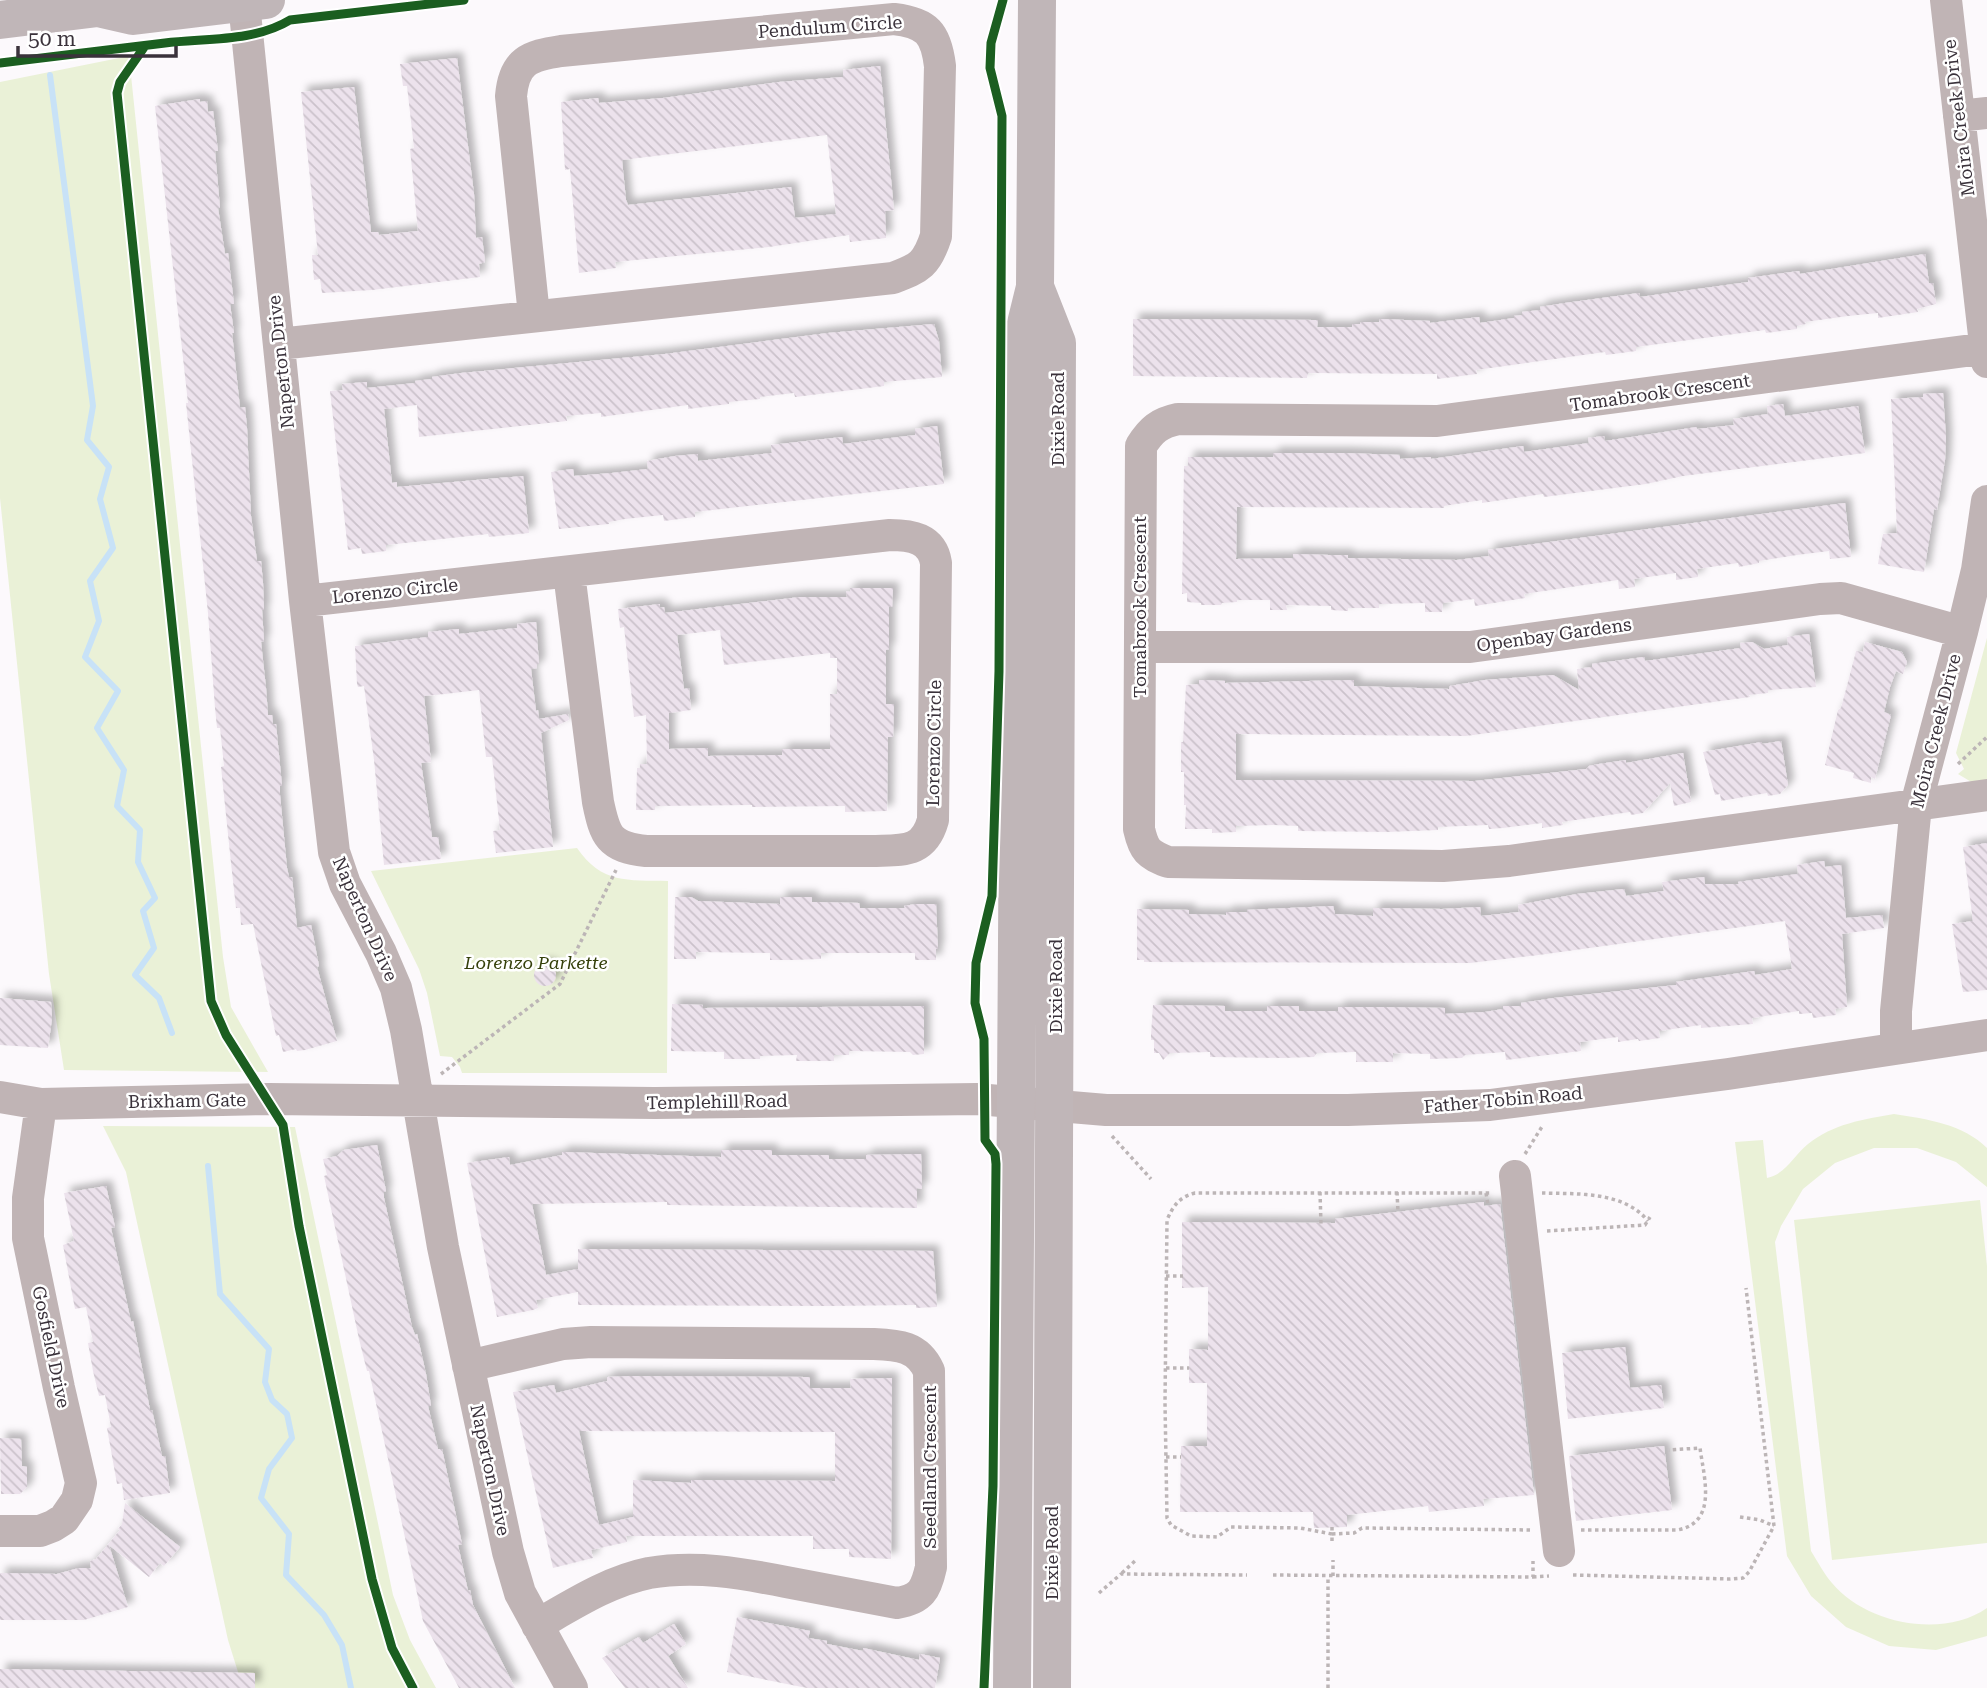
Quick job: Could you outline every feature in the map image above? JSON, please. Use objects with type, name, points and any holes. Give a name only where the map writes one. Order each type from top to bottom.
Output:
[{"type":"main road","name":"Dixie Road","points":[[1012,1688],[1021,344],[1035,287],[1037,0]]},
{"type":"main road","points":[[0,20],[104,4],[133,16],[255,1]]},
{"type":"main road","name":"Dixie Road","points":[[1035,287],[1058,344],[1052,1688]]},
{"type":"street","name":"Moira Creek Drive","points":[[1946,0],[1973,114],[1986,353]]},
{"type":"street","name":"Naperton Drive","points":[[255,1],[279,344],[334,852],[345,884],[396,988],[406,1030],[443,1247],[508,1552],[520,1593],[572,1688]]},
{"type":"street","name":"Pendulum Circle","points":[[279,344],[893,278],[914,270],[924,263],[936,236],[940,66],[933,37],[923,26],[894,19],[561,51],[533,57],[515,72],[511,96],[534,315]]},
{"type":"street","name":"Tomabrook Crescent","points":[[1986,353],[1437,421],[1178,419],[1162,423],[1150,432],[1141,446],[1139,830],[1143,846],[1153,856],[1168,862],[1277,865],[1474,864],[1987,795]]},
{"type":"street","name":"Moira Creek Drive","points":[[1896,1047],[1896,1011],[1916,805],[1979,560],[1987,501]]},
{"type":"street","name":"Lorenzo Circle","points":[[305,601],[890,535],[916,537],[928,544],[934,552],[937,583],[933,820],[930,833],[912,849],[876,851],[646,851],[625,849],[612,841],[603,827],[598,802],[569,573]]},
{"type":"street","name":"Openbay Gardens","points":[[1140,647],[1470,647],[1841,598],[1962,632]]},
{"type":"street","name":"Father Tobin Road","points":[[1016,1102],[1106,1110],[1348,1110],[1490,1105],[1728,1074],[1987,1035]]},
{"type":"street","points":[[0,1097],[41,1104]]},
{"type":"street","name":"Brixham Gate","points":[[41,1104],[268,1099],[417,1100]]},
{"type":"street","name":"Templehill Road","points":[[417,1100],[655,1103],[911,1099],[1016,1102]]},
{"type":"street","name":"Gosfield Drive","points":[[0,1531],[40,1531],[53,1526],[64,1519],[77,1500],[81,1483],[28,1238],[28,1198],[41,1104]]},
{"type":"street","points":[[1518,1176],[1555,1559]]},
{"type":"street","name":"Seedland Crescent","points":[[468,1366],[564,1344],[591,1342],[874,1344],[898,1345],[913,1350],[929,1371],[931,1567],[926,1587],[918,1596],[897,1603],[739,1573],[694,1569],[648,1573],[628,1579],[537,1625]]},
{"type":"path","points":[[1958,764],[1987,737]]},
{"type":"path","points":[[440,1075],[560,985],[619,864]]},
{"type":"path","points":[[1544,1123],[1518,1176],[1486,1193],[1195,1193],[1185,1195],[1175,1202],[1167,1220],[1166,1457],[1167,1518],[1171,1525],[1191,1536],[1217,1536],[1231,1527],[1300,1528],[1332,1534],[1354,1533],[1362,1528],[1555,1559],[1743,1578],[1774,1526],[1746,1288]]},
{"type":"path","points":[[1109,1132],[1151,1179]]},
{"type":"path","points":[[1518,1176],[1607,1198],[1634,1209],[1649,1219],[1645,1225],[1632,1227],[1545,1231]]},
{"type":"path","points":[[1320,1192],[1321,1225]]},
{"type":"path","points":[[1397,1192],[1398,1212]]},
{"type":"path","points":[[1486,1193],[1488,1205]]},
{"type":"path","points":[[1167,1276],[1182,1276]]},
{"type":"path","points":[[1166,1368],[1189,1368]]},
{"type":"path","points":[[1273,1575],[1533,1577],[1555,1559],[1690,1528],[1704,1512],[1706,1491],[1700,1448],[1669,1450]]},
{"type":"path","points":[[1166,1457],[1181,1457]]},
{"type":"path","points":[[1740,1517],[1760,1520],[1774,1526]]},
{"type":"path","points":[[1332,1527],[1332,1541]]},
{"type":"path","points":[[1533,1577],[1555,1559]]},
{"type":"path","points":[[1099,1593],[1136,1560]]},
{"type":"path","points":[[1328,1688],[1333,1560]]},
{"type":"path","points":[[1121,1574],[1247,1575]]},
{"type":"green space","points":[[129,56],[223,957],[231,1007],[268,1072],[64,1070],[49,974],[0,498],[0,82]]},
{"type":"green space","points":[[1987,638],[1987,782],[1973,783],[1958,774],[1964,769],[1956,753]]},
{"type":"green space","name":"Lorenzo Parkette","points":[[577,848],[596,868],[616,878],[668,881],[667,1073],[462,1073],[452,1057],[440,1056],[427,993],[419,969],[371,871]]},
{"type":"green space","points":[[1894,1114],[1944,1124],[1977,1140],[1987,1148],[1987,1187],[1956,1162],[1917,1148],[1874,1148],[1835,1163],[1803,1189],[1781,1226],[1775,1242],[1811,1551],[1829,1579],[1847,1597],[1864,1609],[1884,1617],[1928,1625],[1969,1618],[1987,1608],[1987,1636],[1936,1650],[1889,1646],[1846,1627],[1811,1596],[1787,1556],[1735,1142],[1763,1140],[1767,1178],[1779,1173],[1818,1137],[1860,1120]]},
{"type":"green space","points":[[103,1126],[295,1127],[393,1595],[410,1640],[436,1688],[243,1688],[228,1640],[126,1172]]},
{"type":"green space","points":[[1980,1200],[1987,1266],[1987,1543],[1832,1560],[1794,1220]]},
{"type":"building","points":[[457,58],[474,194],[476,238],[482,237],[485,262],[479,264],[480,277],[322,293],[320,279],[314,280],[312,255],[318,255],[301,92],[354,87],[371,232],[378,232],[379,235],[418,231],[410,149],[414,148],[407,86],[403,86],[400,64]]},
{"type":"building","points":[[880,66],[894,210],[885,211],[886,238],[850,242],[849,235],[769,247],[615,262],[616,268],[579,273],[570,169],[565,170],[561,102],[598,98],[599,103],[663,98],[779,82],[843,77],[843,70]],"holes":[[[827,135],[836,214],[795,218],[791,187],[628,205],[622,160]]]},
{"type":"building","points":[[200,99],[200,102],[207,101],[208,112],[213,111],[218,151],[215,151],[218,208],[225,254],[228,253],[234,304],[230,304],[240,408],[245,407],[251,516],[263,583],[264,641],[261,642],[268,715],[272,715],[273,724],[276,724],[287,868],[289,877],[292,877],[297,928],[311,925],[319,966],[317,967],[337,1041],[297,1051],[283,1052],[279,1035],[276,1036],[253,924],[241,925],[240,908],[236,908],[221,767],[224,766],[220,728],[217,728],[188,403],[155,106]]},
{"type":"building","points":[[1925,254],[1929,283],[1933,283],[1936,304],[1917,309],[1918,312],[1878,318],[1878,313],[1848,316],[1805,322],[1806,324],[1797,326],[1797,329],[1766,333],[1765,330],[1636,347],[1636,351],[1606,355],[1605,352],[1476,370],[1477,374],[1437,379],[1437,374],[1308,373],[1307,378],[1133,376],[1133,319],[1318,320],[1317,327],[1352,327],[1352,324],[1379,322],[1380,319],[1430,323],[1479,317],[1480,323],[1514,318],[1522,315],[1522,312],[1565,303],[1639,293],[1640,297],[1748,282],[1748,278],[1799,271],[1800,274]]},
{"type":"building","points":[[934,324],[939,341],[942,377],[884,382],[884,386],[795,397],[794,393],[688,409],[688,405],[601,417],[601,413],[566,416],[567,421],[419,437],[417,405],[384,409],[392,483],[397,482],[397,487],[523,476],[529,533],[489,537],[488,534],[386,545],[386,551],[362,554],[361,548],[348,550],[330,391],[343,390],[342,384],[367,382],[367,388],[415,383],[432,377],[461,373],[665,354],[828,333]]},
{"type":"building","points":[[1943,393],[1945,460],[1924,572],[1878,564],[1883,534],[1897,533],[1891,399]]},
{"type":"building","points":[[1783,404],[1785,416],[1858,406],[1865,453],[1544,497],[1543,494],[1482,503],[1482,500],[1444,508],[1237,507],[1236,559],[1293,558],[1293,554],[1457,560],[1489,556],[1488,550],[1845,503],[1851,557],[1830,559],[1829,551],[1797,555],[1739,567],[1738,563],[1697,569],[1698,577],[1676,580],[1676,573],[1634,579],[1635,587],[1619,589],[1618,580],[1524,594],[1525,598],[1475,606],[1474,599],[1443,603],[1442,612],[1425,612],[1425,603],[1379,604],[1379,608],[1348,608],[1348,611],[1331,610],[1331,606],[1286,605],[1287,610],[1270,610],[1270,600],[1237,600],[1221,605],[1201,605],[1187,602],[1187,593],[1182,594],[1184,466],[1188,466],[1188,457],[1273,457],[1273,453],[1344,453],[1400,455],[1400,459],[1431,459],[1523,446],[1524,452],[1589,443],[1588,438],[1604,436],[1605,441],[1697,427],[1734,425],[1733,419],[1768,414],[1767,406]]},
{"type":"building","points":[[937,426],[944,484],[695,512],[695,517],[664,521],[663,515],[559,529],[551,472],[573,469],[574,476],[648,469],[647,461],[675,456],[698,454],[698,461],[772,453],[771,445],[842,437],[843,444],[915,435],[915,429]]},
{"type":"building","points":[[850,588],[893,588],[892,607],[889,607],[889,649],[886,650],[886,704],[894,704],[893,737],[888,737],[887,811],[845,812],[845,806],[752,805],[655,806],[655,810],[636,810],[637,768],[640,768],[640,764],[647,764],[646,715],[634,717],[624,627],[620,628],[618,609],[660,604],[665,613],[800,597],[847,597],[846,591],[850,592]],"holes":[[[720,630],[724,665],[830,653],[830,658],[837,658],[837,694],[830,694],[830,749],[782,749],[782,755],[708,756],[708,748],[669,749],[669,713],[691,710],[689,688],[684,689],[677,635]]]},
{"type":"building","points":[[536,622],[539,664],[537,668],[531,669],[536,711],[538,710],[539,719],[568,714],[569,720],[541,733],[553,847],[496,853],[493,831],[500,830],[492,757],[486,757],[479,690],[424,696],[431,762],[421,763],[432,837],[438,837],[441,859],[384,865],[374,760],[364,686],[358,687],[357,684],[355,646],[428,637],[428,632],[459,629],[459,634],[517,628],[517,624]]},
{"type":"building","points":[[1809,634],[1816,687],[1768,690],[1768,693],[1749,695],[1750,697],[1466,736],[1236,734],[1236,780],[1475,781],[1586,769],[1599,764],[1626,760],[1626,763],[1683,753],[1691,802],[1674,806],[1670,783],[1643,813],[1631,815],[1630,812],[1562,822],[1563,825],[1542,828],[1542,823],[1489,829],[1488,825],[1387,832],[1298,831],[1298,826],[1274,825],[1236,826],[1236,832],[1212,833],[1212,829],[1185,829],[1186,805],[1184,772],[1181,772],[1181,742],[1186,685],[1199,684],[1199,680],[1225,683],[1354,680],[1354,686],[1449,689],[1450,686],[1485,680],[1553,675],[1579,690],[1577,669],[1592,667],[1592,664],[1644,657],[1645,661],[1741,648],[1740,643],[1752,642],[1764,649],[1788,645],[1787,637]]},
{"type":"building","points":[[1865,642],[1902,652],[1907,662],[1903,674],[1896,671],[1890,687],[1884,712],[1891,715],[1875,779],[1871,777],[1871,783],[1853,778],[1854,773],[1825,765],[1856,651],[1863,652]]},
{"type":"building","points":[[1781,741],[1788,785],[1780,794],[1768,796],[1767,793],[1721,801],[1720,794],[1715,795],[1703,752]]},
{"type":"building","points":[[1987,843],[1987,990],[1963,992],[1952,924],[1973,921],[1963,847]]},
{"type":"building","points":[[1824,861],[1825,867],[1841,865],[1846,918],[1882,915],[1884,928],[1842,934],[1847,1007],[1835,1009],[1836,1015],[1813,1018],[1812,1013],[1799,1014],[1799,1011],[1752,1018],[1753,1024],[1701,1028],[1701,1025],[1659,1031],[1660,1038],[1639,1041],[1618,1042],[1618,1037],[1580,1042],[1581,1051],[1506,1060],[1505,1052],[1430,1059],[1430,1054],[1393,1053],[1393,1062],[1356,1062],[1356,1052],[1317,1053],[1314,1057],[1283,1058],[1210,1057],[1210,1052],[1170,1053],[1163,1060],[1159,1053],[1154,1053],[1154,1040],[1151,1040],[1153,1005],[1225,1006],[1225,1011],[1267,1011],[1267,1006],[1299,1006],[1299,1011],[1377,1007],[1445,1008],[1445,1014],[1485,1012],[1503,1009],[1503,1006],[1521,1006],[1521,1003],[1554,998],[1676,985],[1676,982],[1754,971],[1755,975],[1792,969],[1785,921],[1470,963],[1144,962],[1137,960],[1137,909],[1189,910],[1189,914],[1226,915],[1226,912],[1247,910],[1333,906],[1335,914],[1373,916],[1373,908],[1480,907],[1481,916],[1519,912],[1518,905],[1577,894],[1624,889],[1626,896],[1664,891],[1662,882],[1704,877],[1705,884],[1739,884],[1738,882],[1798,874],[1797,865]]},
{"type":"building","points":[[675,897],[691,897],[698,901],[780,904],[780,897],[812,897],[812,902],[859,903],[860,908],[905,908],[904,906],[916,904],[936,904],[936,960],[915,960],[915,953],[821,953],[821,959],[770,960],[770,953],[696,952],[696,959],[674,959]]},
{"type":"building","points":[[545,964],[555,971],[556,975],[549,985],[545,986],[535,979],[534,975],[541,965]]},
{"type":"building","points":[[0,998],[51,1002],[48,1048],[0,1045]]},
{"type":"building","points":[[672,1004],[703,1005],[703,1008],[924,1006],[924,1054],[849,1051],[849,1055],[834,1055],[834,1061],[796,1061],[797,1055],[724,1059],[724,1052],[671,1051]]},
{"type":"building","points":[[377,1145],[386,1191],[384,1198],[412,1327],[415,1335],[417,1334],[426,1374],[431,1406],[428,1406],[438,1449],[442,1449],[462,1544],[458,1545],[468,1591],[470,1590],[473,1605],[515,1688],[459,1688],[423,1621],[324,1176],[327,1175],[323,1159],[337,1156],[344,1150]]},
{"type":"building","points":[[721,1150],[772,1150],[772,1155],[829,1155],[829,1159],[921,1154],[922,1189],[917,1188],[917,1208],[667,1205],[667,1202],[532,1204],[546,1275],[578,1269],[578,1249],[933,1251],[937,1307],[578,1305],[578,1292],[536,1300],[538,1308],[497,1317],[467,1163],[509,1157],[510,1165],[562,1155],[562,1152],[721,1157]]},
{"type":"building","points":[[106,1186],[115,1227],[111,1228],[150,1410],[162,1456],[165,1456],[170,1493],[124,1500],[122,1483],[117,1484],[107,1428],[111,1427],[105,1395],[99,1396],[93,1371],[88,1343],[93,1342],[86,1307],[75,1309],[63,1245],[74,1241],[64,1193]]},
{"type":"building","points":[[1484,1202],[1484,1206],[1500,1204],[1534,1495],[1483,1499],[1484,1506],[1429,1512],[1428,1506],[1347,1515],[1347,1527],[1314,1528],[1313,1512],[1180,1512],[1181,1446],[1207,1446],[1207,1383],[1189,1383],[1189,1349],[1208,1350],[1208,1287],[1182,1288],[1182,1222],[1335,1223],[1335,1219]]},
{"type":"building","points":[[1625,1347],[1630,1388],[1661,1385],[1664,1408],[1568,1419],[1562,1353]]},
{"type":"building","points":[[607,1377],[810,1377],[810,1388],[851,1388],[850,1379],[892,1378],[891,1559],[849,1557],[849,1549],[813,1549],[813,1536],[626,1536],[627,1542],[591,1550],[593,1558],[553,1568],[513,1392],[554,1385],[556,1393],[607,1381]],"holes":[[[579,1431],[835,1432],[835,1481],[691,1480],[691,1483],[633,1480],[633,1517],[599,1525]]]},
{"type":"building","points":[[0,1438],[21,1439],[22,1466],[27,1467],[27,1487],[20,1494],[1,1494]]},
{"type":"building","points":[[1664,1446],[1672,1510],[1576,1521],[1569,1456]]},
{"type":"building","points":[[125,1503],[180,1547],[164,1566],[160,1563],[149,1577],[109,1545],[128,1607],[84,1620],[0,1620],[0,1573],[57,1574],[91,1568],[90,1561],[96,1559],[120,1530],[118,1529],[122,1524]]},
{"type":"building","points":[[737,1617],[810,1631],[808,1638],[827,1641],[827,1644],[863,1651],[863,1648],[919,1660],[920,1654],[940,1658],[935,1688],[807,1688],[727,1672]]},
{"type":"building","points":[[674,1624],[686,1644],[668,1656],[688,1688],[625,1688],[602,1658],[639,1637],[643,1643]]},
{"type":"building","points":[[0,1669],[255,1673],[255,1688],[0,1688]]},
{"type":"waterway","points":[[50,75],[93,406],[87,440],[109,467],[100,499],[113,548],[90,581],[99,621],[85,657],[118,691],[97,728],[124,770],[117,806],[140,830],[138,862],[155,898],[143,911],[154,948],[135,975],[159,998],[172,1033]]},
{"type":"waterway","points":[[208,1166],[220,1294],[269,1349],[265,1382],[272,1400],[287,1414],[292,1438],[269,1469],[261,1498],[289,1534],[286,1575],[324,1615],[342,1645],[351,1688]]},
{"type":"cycle path","points":[[0,63],[245,36],[290,20],[464,0]]},
{"type":"cycle path","points":[[984,1688],[993,1486],[996,1164],[995,1154],[985,1140],[984,1039],[975,1003],[976,963],[992,896],[999,671],[1002,116],[990,68],[991,43],[1003,0]]},
{"type":"cycle path","points":[[145,46],[120,82],[117,93],[211,1001],[226,1035],[283,1125],[299,1226],[372,1579],[392,1648],[413,1688]]}]
